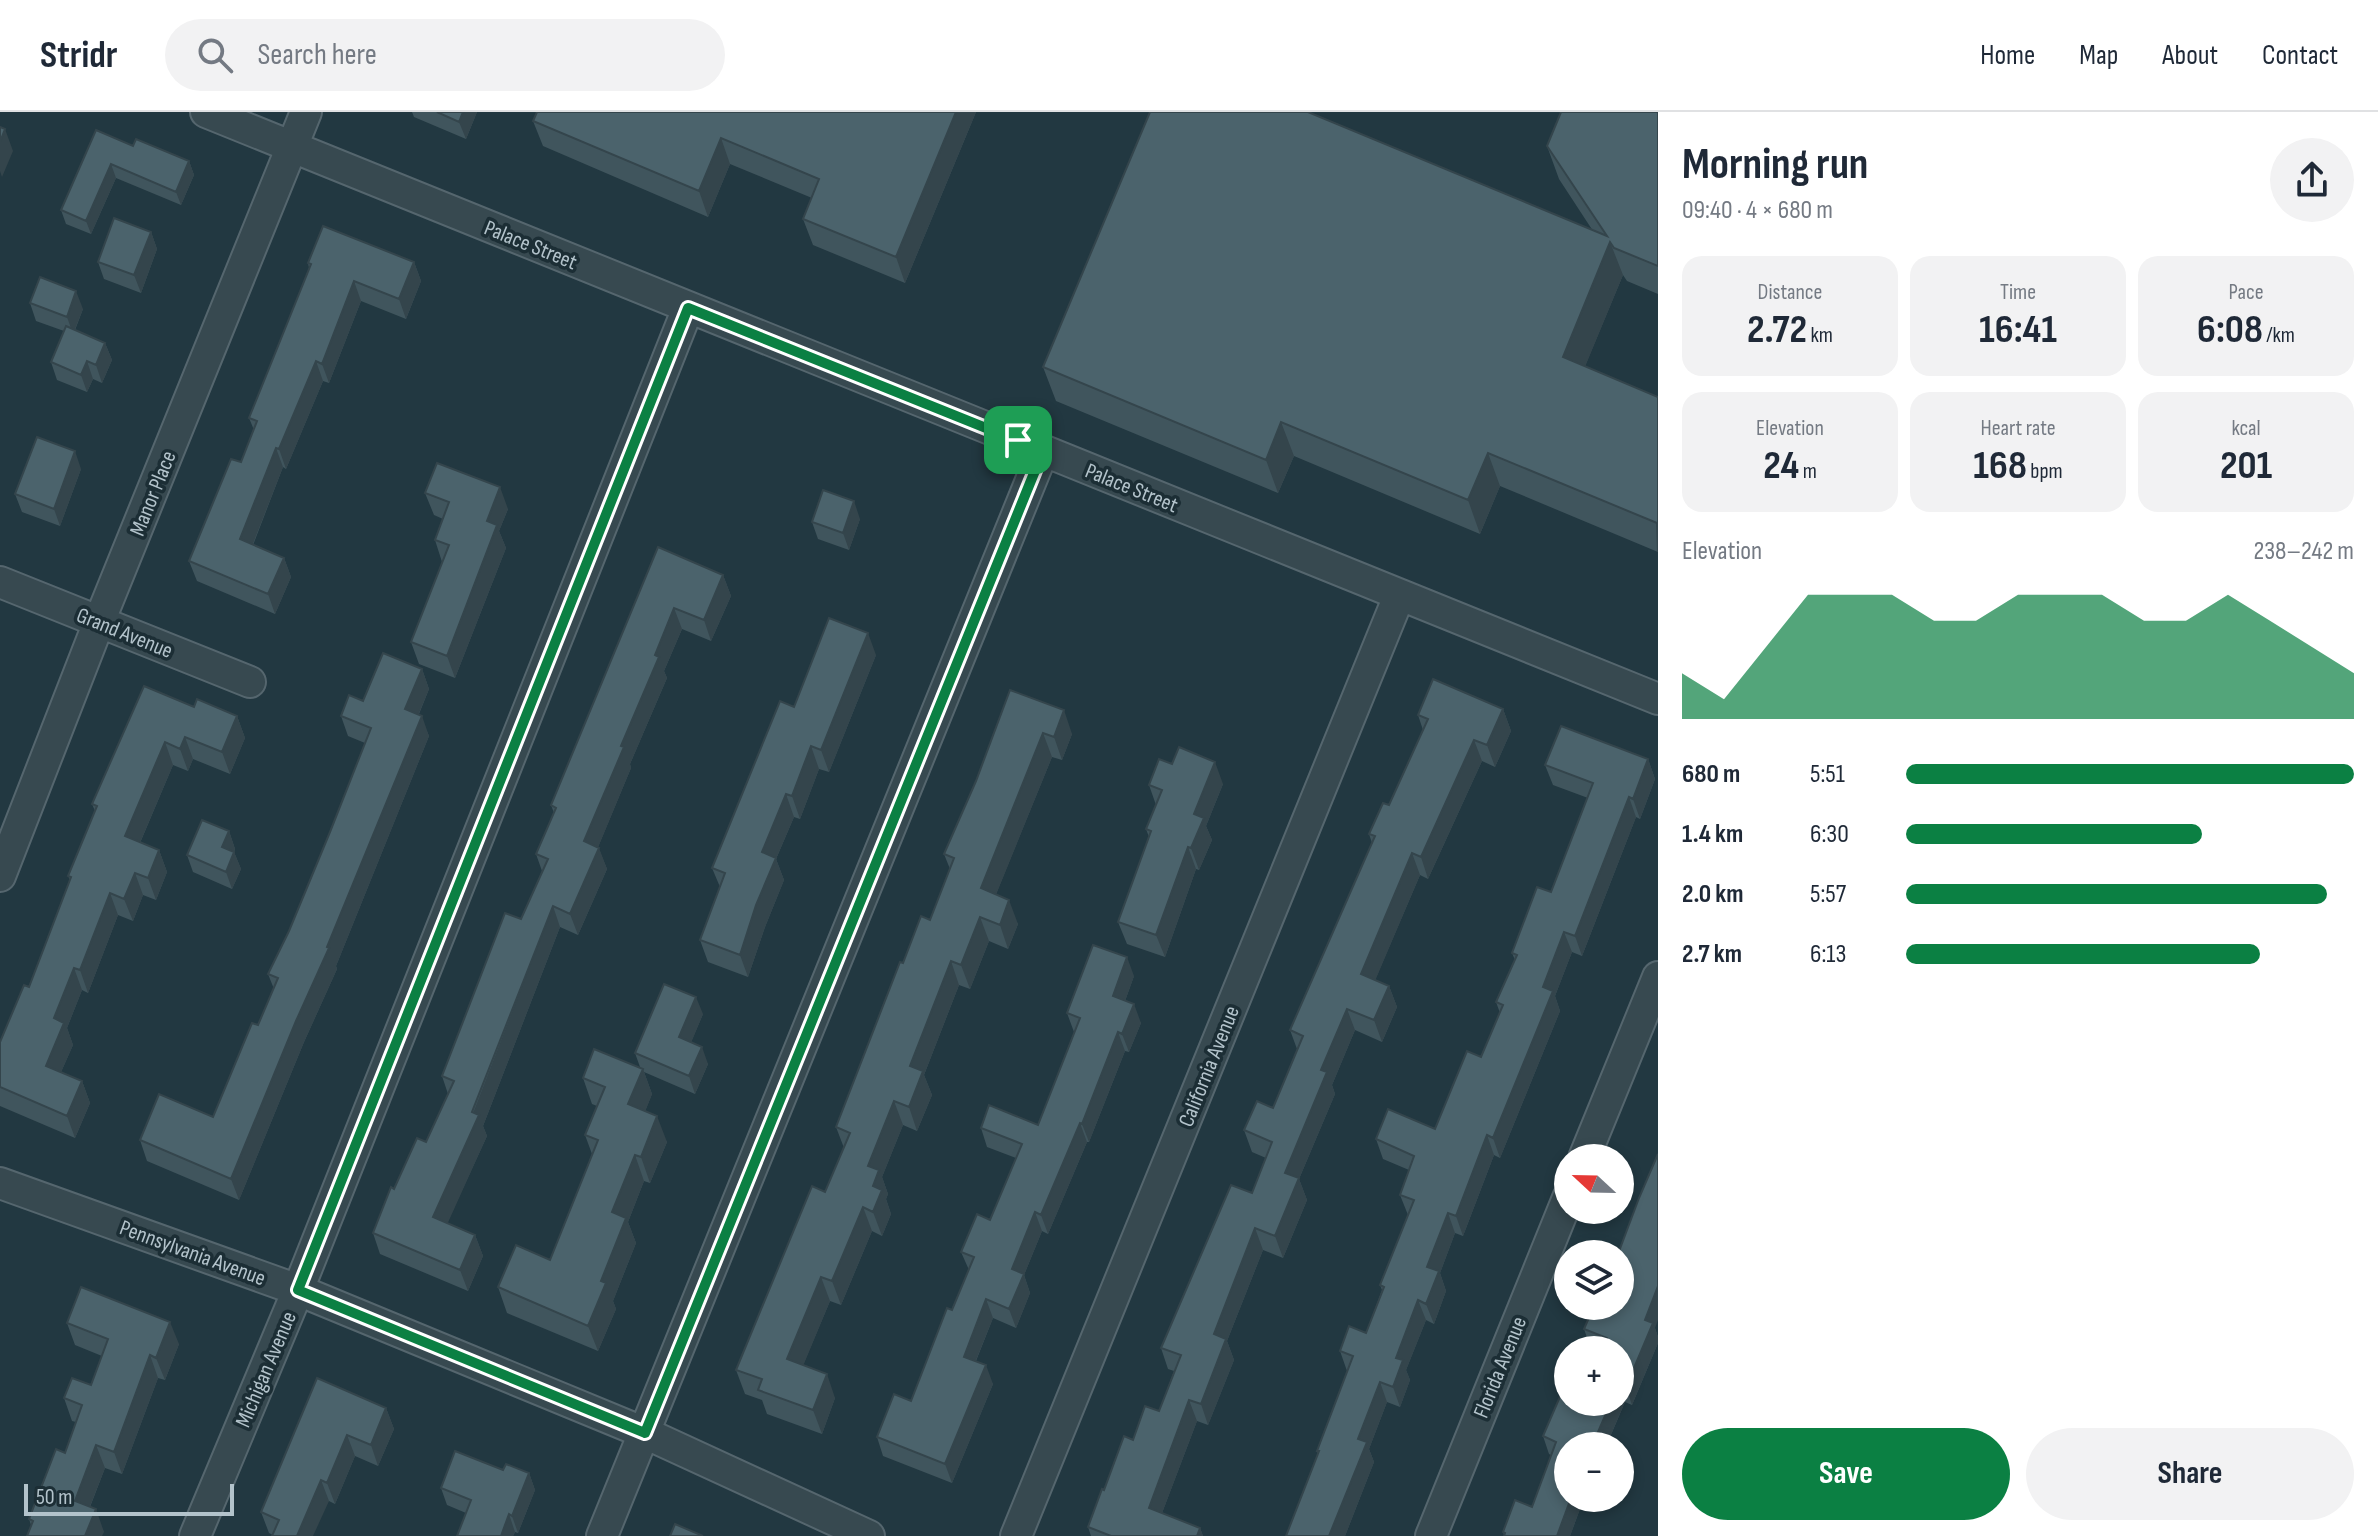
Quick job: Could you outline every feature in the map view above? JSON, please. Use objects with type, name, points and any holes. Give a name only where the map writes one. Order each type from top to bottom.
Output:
[{"type":"street","name":"Palace Street","points":[[206,112],[1658,699]]},
{"type":"street","name":"Manor Place","points":[[0,876],[99,622],[306,112]]},
{"type":"street","name":"Michigan Avenue","points":[[195,1536],[298,1290],[688,308]]},
{"type":"street","points":[[602,1536],[1043,451]]},
{"type":"street","name":"Grand Avenue","points":[[0,582],[250,682]]},
{"type":"street","name":"California Avenue","points":[[1016,1536],[1399,596]]},
{"type":"street","points":[[1590,1144],[1658,977]]},
{"type":"street","name":"Pennsylvania Avenue","points":[[0,1183],[298,1290],[645,1433],[869,1536]]},
{"type":"street","name":"Florida Avenue","points":[[1431,1536],[1557,1224]]},
{"type":"building","points":[[437,112],[463,112],[459,122]]},
{"type":"building","points":[[537,112],[956,112],[896,257],[803,219],[819,179],[721,138],[699,191],[533,121]]},
{"type":"building","points":[[1150,112],[1308,112],[1607,236],[1547,146],[1561,112],[1658,112],[1658,266],[1614,248],[1610,242],[1563,357],[1658,397],[1658,552],[1657,523],[1488,453],[1468,500],[1281,422],[1266,460],[1043,367]]},
{"type":"building","points":[[96,130],[133,146],[136,139],[189,161],[176,192],[111,164],[86,221],[61,210]]},
{"type":"building","points":[[114,218],[151,232],[134,275],[98,262]]},
{"type":"building","points":[[323,226],[414,262],[399,299],[354,281],[322,364],[316,361],[279,449],[276,448],[240,539],[284,558],[268,594],[189,561],[231,459],[241,462],[257,421],[249,418],[311,264],[308,263]]},
{"type":"building","points":[[40,277],[76,291],[67,317],[30,303]]},
{"type":"building","points":[[66,326],[105,343],[96,365],[87,361],[81,375],[51,362]]},
{"type":"building","points":[[37,437],[75,451],[54,509],[15,494]]},
{"type":"building","points":[[437,463],[500,487],[487,521],[497,525],[447,656],[411,642],[449,545],[435,540],[449,502],[425,493]]},
{"type":"building","points":[[823,490],[854,501],[843,533],[812,522]]},
{"type":"building","points":[[658,547],[723,575],[704,620],[674,608],[655,655],[659,657],[584,841],[599,848],[570,914],[553,906],[472,1112],[479,1115],[433,1217],[475,1235],[460,1270],[373,1233],[391,1187],[394,1189],[417,1138],[426,1142],[454,1081],[442,1076],[505,913],[521,919],[548,859],[536,854],[556,808],[551,805]]},
{"type":"building","points":[[829,618],[868,633],[821,750],[811,746],[792,796],[786,794],[762,852],[776,858],[740,955],[700,940],[725,873],[712,868],[780,701],[794,707]]},
{"type":"building","points":[[383,653],[422,669],[405,709],[422,716],[329,948],[231,1179],[140,1140],[159,1094],[213,1117],[252,1023],[258,1025],[278,978],[268,974],[289,931],[371,728],[341,716],[349,695],[363,701]]},
{"type":"building","points":[[1433,679],[1503,709],[1487,745],[1474,740],[1421,857],[1412,853],[1361,974],[1389,986],[1374,1020],[1347,1009],[1321,1070],[1327,1072],[1285,1173],[1299,1178],[1275,1236],[1255,1228],[1214,1334],[1226,1339],[1201,1404],[1189,1400],[1149,1508],[1200,1528],[1197,1536],[1111,1536],[1088,1527],[1102,1489],[1124,1436],[1133,1440],[1145,1406],[1159,1411],[1181,1355],[1161,1348],[1231,1185],[1252,1193],[1272,1142],[1244,1130],[1257,1101],[1273,1108],[1303,1036],[1290,1030],[1375,836],[1369,834],[1383,803],[1389,805],[1428,719],[1418,715]]},
{"type":"building","points":[[144,686],[194,707],[197,699],[237,716],[222,752],[185,737],[180,749],[165,742],[125,836],[159,850],[148,878],[135,873],[124,899],[110,893],[80,970],[74,968],[54,1018],[64,1023],[46,1066],[82,1081],[67,1116],[0,1087],[0,1042],[24,985],[29,987],[71,877],[68,876],[97,806],[92,804]]},
{"type":"building","points":[[1010,690],[1064,710],[1054,737],[1043,733],[981,888],[1009,900],[1000,925],[980,917],[961,965],[951,961],[910,1066],[923,1071],[909,1107],[894,1101],[868,1166],[879,1170],[873,1186],[882,1190],[873,1212],[863,1207],[832,1281],[821,1277],[787,1359],[827,1374],[813,1410],[758,1390],[762,1379],[736,1370],[812,1186],[825,1192],[850,1133],[836,1127],[900,962],[903,963],[921,916],[930,920],[954,858],[944,854],[976,781]]},
{"type":"building","points":[[1561,726],[1648,759],[1633,799],[1629,797],[1575,936],[1564,932],[1543,987],[1553,991],[1493,1138],[1487,1135],[1456,1216],[1448,1213],[1427,1267],[1439,1271],[1426,1304],[1418,1300],[1396,1358],[1403,1360],[1393,1387],[1380,1382],[1358,1439],[1367,1442],[1329,1536],[1286,1536],[1353,1356],[1340,1351],[1349,1326],[1366,1333],[1384,1287],[1380,1285],[1414,1200],[1400,1195],[1414,1156],[1376,1139],[1388,1109],[1435,1129],[1467,1051],[1481,1057],[1503,1005],[1496,1002],[1517,955],[1512,953],[1537,887],[1551,892],[1593,783],[1545,765]]},
{"type":"building","points":[[1179,747],[1215,762],[1194,814],[1204,818],[1191,848],[1188,847],[1156,935],[1118,922],[1151,831],[1146,829],[1162,790],[1149,785],[1159,759],[1172,764]]},
{"type":"building","points":[[202,820],[229,831],[222,847],[234,852],[226,872],[187,855]]},
{"type":"building","points":[[1093,945],[1127,957],[1113,996],[1134,1004],[1122,1034],[1118,1032],[1082,1124],[1041,1215],[1035,1212],[1012,1269],[1024,1274],[1009,1309],[986,1299],[964,1357],[986,1365],[945,1464],[877,1437],[894,1394],[911,1401],[947,1308],[952,1310],[974,1257],[961,1252],[977,1214],[990,1220],[1022,1144],[981,1128],[989,1105],[1038,1125],[1080,1018],[1067,1013]]},
{"type":"building","points":[[664,984],[696,997],[679,1037],[702,1047],[689,1076],[635,1053]]},
{"type":"building","points":[[594,1049],[643,1069],[628,1104],[657,1116],[641,1157],[635,1155],[612,1212],[626,1218],[601,1281],[606,1283],[588,1326],[498,1287],[516,1245],[550,1260],[598,1140],[585,1135],[605,1087],[583,1078]]},
{"type":"building","points":[[1658,1154],[1658,1286],[1645,1320],[1653,1323],[1634,1368],[1634,1336],[1602,1336],[1584,1329],[1588,1320],[1634,1320],[1634,1240],[1623,1240],[1629,1224],[1634,1224],[1639,1198]]},
{"type":"building","points":[[81,1287],[170,1322],[156,1358],[150,1355],[114,1452],[96,1445],[75,1501],[96,1509],[85,1536],[27,1536],[33,1521],[29,1519],[56,1449],[65,1453],[82,1405],[64,1398],[72,1378],[91,1385],[108,1339],[67,1323]]},
{"type":"building","points":[[317,1378],[386,1408],[371,1445],[347,1435],[327,1483],[321,1480],[297,1536],[272,1536],[279,1520],[261,1512]]},
{"type":"building","points":[[1554,1410],[1554,1416],[1605,1416],[1598,1432],[1554,1432],[1554,1441],[1543,1436]]},
{"type":"building","points":[[1554,1447],[1554,1512],[1566,1512],[1557,1536],[1504,1536],[1515,1500],[1532,1507]]},
{"type":"building","points":[[455,1451],[503,1470],[506,1464],[529,1473],[501,1536],[457,1536],[471,1500],[441,1488]]},
{"type":"building","points":[[675,1524],[703,1536],[670,1536]]},
{"type":"route","points":[[688,308],[1018,440],[1043,451],[645,1433],[298,1290],[688,308]]}]
